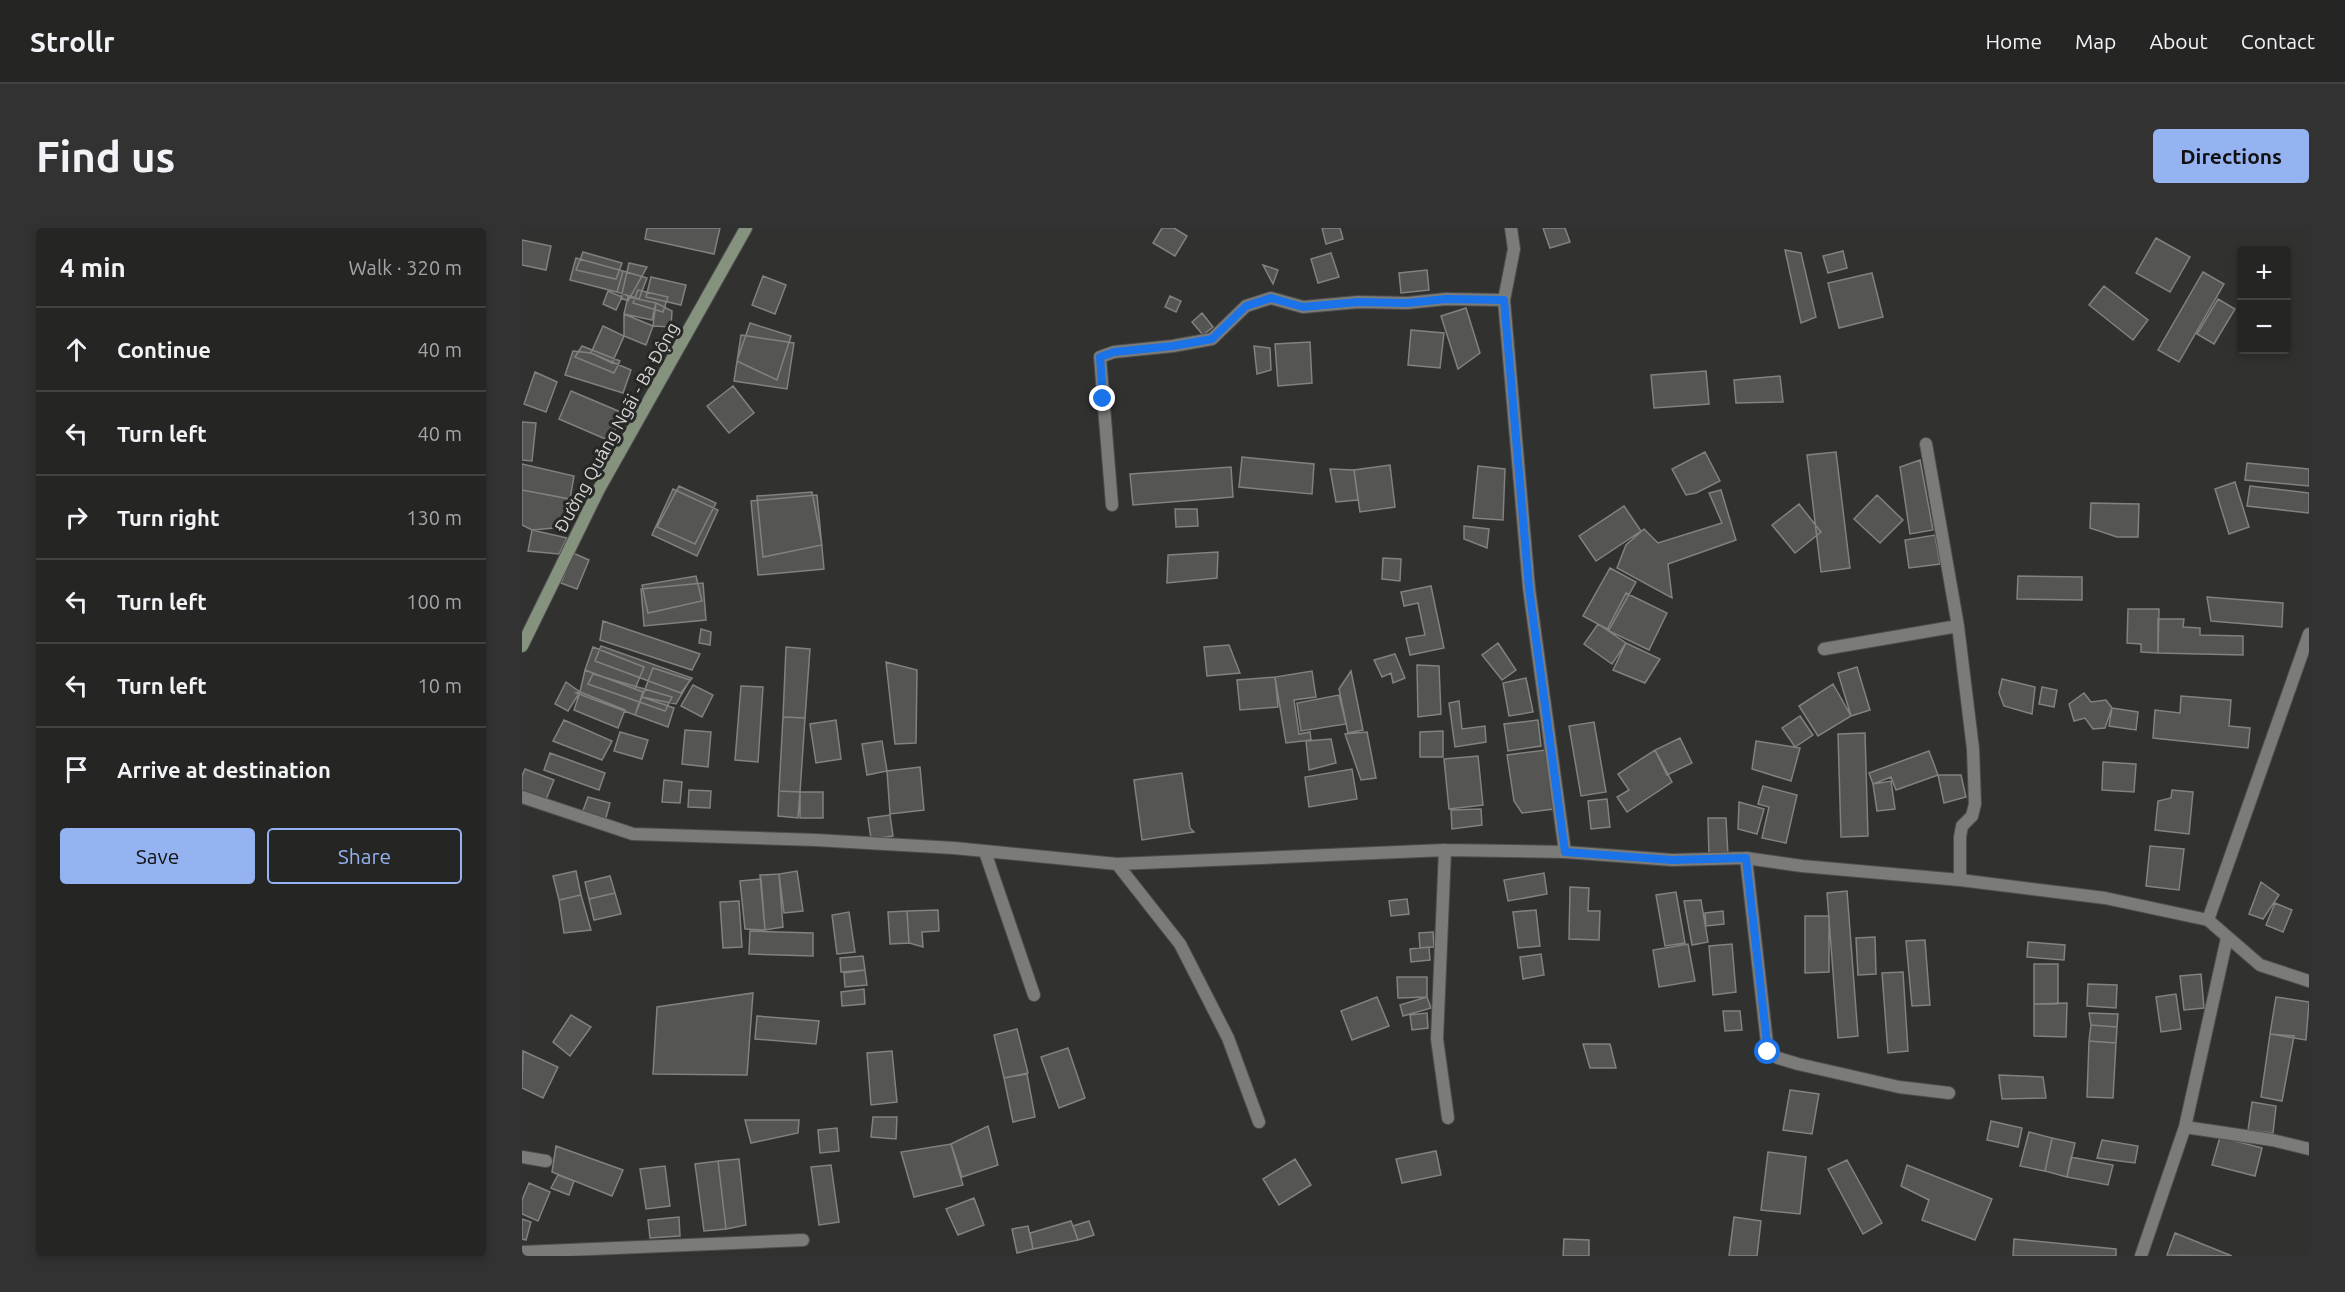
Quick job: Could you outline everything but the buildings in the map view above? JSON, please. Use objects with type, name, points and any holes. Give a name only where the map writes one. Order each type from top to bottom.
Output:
[{"type":"main road","name":"Đường Quảng Ngãi - Ba Động","points":[[522,646],[599,489],[747,228]]},
{"type":"street","points":[[1511,228],[1514,249],[1504,300],[1529,588],[1565,852]]},
{"type":"street","points":[[1112,505],[1100,357],[1114,352],[1173,346],[1212,339],[1246,306],[1271,298],[1303,307],[1358,302],[1504,300]]},
{"type":"street","points":[[1926,444],[1958,626],[1973,749],[1975,804],[1972,816],[1962,826],[1960,880]]},
{"type":"street","points":[[1824,649],[1958,626]]},
{"type":"street","points":[[2208,920],[2309,634]]},
{"type":"street","points":[[522,796],[633,834],[816,840],[1117,864],[1445,850],[1565,852],[1672,860],[1746,858],[1802,866],[1960,880],[2105,898],[2208,920],[2260,964],[2309,981]]},
{"type":"street","points":[[1445,850],[1437,1039],[1448,1118]]},
{"type":"street","points":[[985,852],[1034,995]]},
{"type":"street","points":[[1746,858],[1768,1052],[1778,1058],[1798,1064],[1899,1087],[1949,1093]]},
{"type":"street","points":[[1117,864],[1180,944],[1228,1038],[1259,1122]]},
{"type":"street","points":[[2141,1256],[2185,1127],[2228,938]]},
{"type":"street","points":[[2185,1127],[2272,1140],[2309,1149]]},
{"type":"street","points":[[522,1156],[546,1161]]},
{"type":"street","points":[[522,1252],[803,1240]]},
{"type":"route","points":[[1103,399],[1100,357],[1114,352],[1173,346],[1212,339],[1246,306],[1271,298],[1303,307],[1358,302],[1504,300],[1529,588],[1565,852],[1672,860],[1746,858],[1768,1052]]}]
